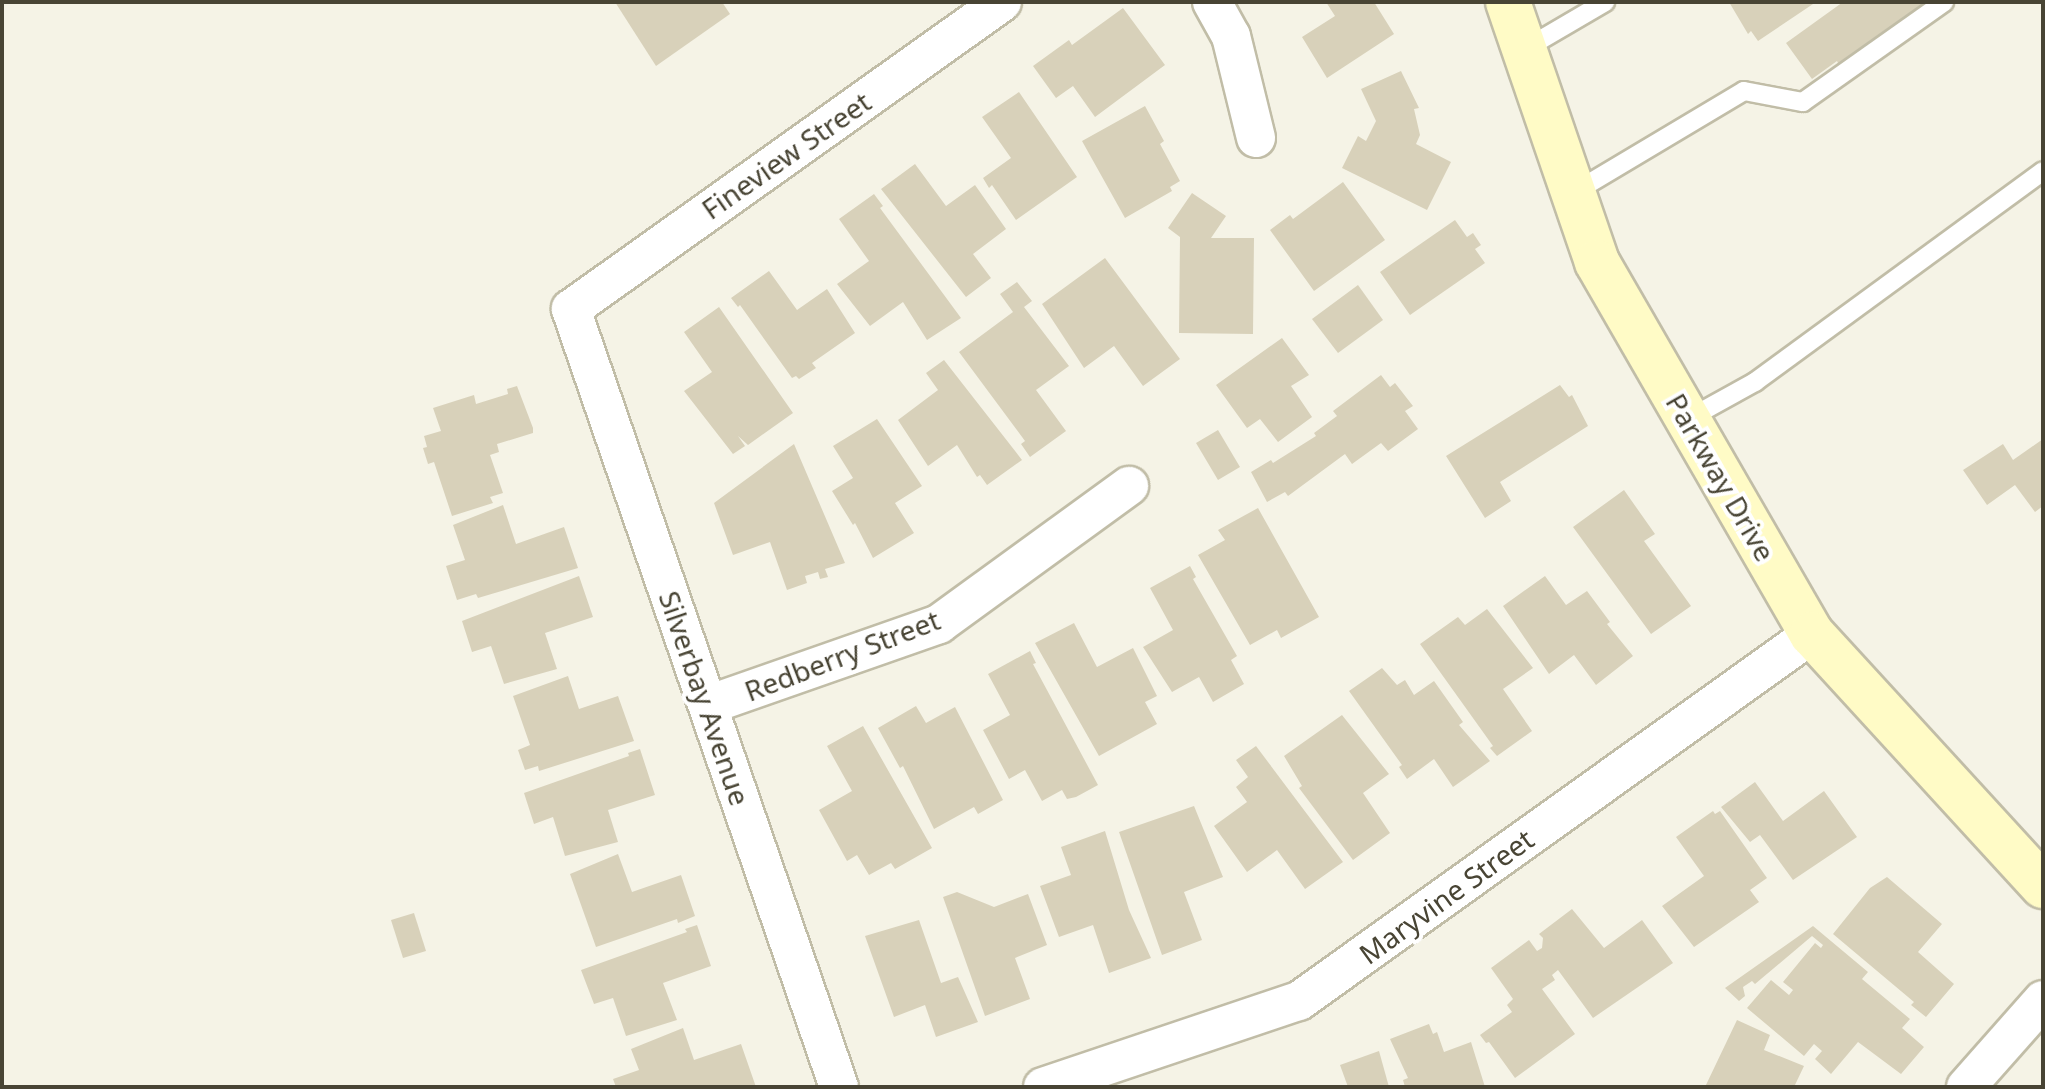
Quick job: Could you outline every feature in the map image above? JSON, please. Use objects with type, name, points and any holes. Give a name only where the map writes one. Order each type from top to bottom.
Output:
[{"type":"street","name":"Fineview Street","points":[[571,309],[1002,2]]},
{"type":"street","points":[[1212,2],[1231,36],[1256,138]]},
{"type":"street","name":"Parkway Drive","points":[[1508,2],[1597,262],[1812,634],[2043,886]]},
{"type":"street","name":"Silverbay Avenue","points":[[571,309],[839,1087]]},
{"type":"street","name":"Redberry Street","points":[[708,705],[939,624],[1129,486]]},
{"type":"street","name":"Maryvine Street","points":[[1043,1087],[1299,1001],[1812,634]]},
{"type":"street","points":[[1966,1087],[2043,1000]]},
{"type":"lane","points":[[1524,50],[1605,2]]},
{"type":"lane","points":[[1573,193],[1744,91],[1803,102],[1944,2]]},
{"type":"lane","points":[[1688,419],[1755,382],[2043,171]]},
{"type":"building","points":[[615,2],[722,2],[730,14],[656,66]]},
{"type":"building","points":[[1326,2],[1374,2],[1394,34],[1327,78],[1302,37],[1335,16]]},
{"type":"building","points":[[1729,2],[1816,2],[1758,41],[1751,31],[1748,34]]},
{"type":"building","points":[[1843,2],[1931,2],[1840,67],[1837,61],[1812,79],[1786,43]]},
{"type":"building","points":[[1123,8],[1165,65],[1095,117],[1073,86],[1056,98],[1033,66],[1069,40],[1072,45]]},
{"type":"building","points":[[1401,71],[1419,108],[1414,109],[1420,135],[1416,144],[1451,162],[1427,210],[1342,168],[1358,136],[1366,141],[1376,121],[1361,89]]},
{"type":"building","points":[[1019,92],[1077,177],[1016,220],[992,185],[989,188],[983,178],[1011,158],[982,117]]},
{"type":"building","points":[[1145,106],[1164,141],[1160,144],[1180,181],[1170,187],[1172,191],[1125,218],[1082,141]]},
{"type":"building","points":[[915,164],[946,206],[975,185],[1006,229],[973,254],[991,278],[966,297],[881,189]]},
{"type":"building","points":[[1343,182],[1385,240],[1314,291],[1270,230],[1290,215],[1293,219]]},
{"type":"building","points":[[1192,193],[1226,216],[1211,238],[1254,238],[1253,334],[1179,333],[1180,237],[1168,228]]},
{"type":"building","points":[[874,194],[883,206],[880,208],[961,318],[927,340],[903,302],[870,326],[837,284],[869,261],[839,219]]},
{"type":"building","points":[[1455,220],[1467,237],[1473,233],[1481,245],[1475,249],[1485,263],[1410,315],[1380,272]]},
{"type":"building","points":[[1105,258],[1180,359],[1143,386],[1114,346],[1084,368],[1042,304]]},
{"type":"building","points":[[769,271],[797,310],[827,289],[855,333],[812,363],[816,368],[799,379],[796,376],[792,378],[740,305],[738,307],[731,298]]},
{"type":"building","points":[[1017,282],[1032,301],[1024,307],[1069,366],[1036,390],[1066,431],[1030,457],[1021,444],[1025,441],[959,352],[1013,312],[1000,294]]},
{"type":"building","points":[[1358,285],[1383,320],[1338,353],[1312,319]]},
{"type":"building","points":[[719,307],[793,413],[748,445],[738,436],[745,446],[733,454],[684,391],[712,372],[684,332]]},
{"type":"building","points":[[1282,338],[1309,375],[1291,386],[1312,417],[1278,442],[1260,419],[1247,428],[1216,385]]},
{"type":"building","points":[[944,360],[1022,460],[987,485],[980,475],[977,477],[957,445],[928,466],[898,420],[938,390],[926,373]]},
{"type":"building","points":[[1381,375],[1390,387],[1395,383],[1413,406],[1405,411],[1418,429],[1388,451],[1381,443],[1352,464],[1345,454],[1288,496],[1285,492],[1267,502],[1251,472],[1271,460],[1273,463],[1316,436],[1314,433],[1337,416],[1333,411]]},
{"type":"building","points":[[1560,385],[1569,397],[1572,395],[1588,426],[1500,482],[1511,501],[1485,518],[1446,456]]},
{"type":"building","points":[[517,386],[533,433],[497,444],[499,452],[490,455],[503,493],[490,497],[493,503],[452,516],[434,462],[428,464],[423,448],[427,447],[424,436],[441,431],[433,408],[474,395],[476,404],[508,394],[507,389]]},
{"type":"building","points":[[877,419],[922,486],[895,503],[914,533],[873,558],[855,523],[853,525],[832,491],[853,478],[833,446]]},
{"type":"building","points":[[1218,430],[1240,467],[1218,480],[1196,443]]},
{"type":"building","points":[[2043,439],[2043,506],[2035,512],[2015,485],[1987,505],[1963,470],[2003,444],[2013,460]]},
{"type":"building","points":[[794,444],[845,563],[825,569],[828,577],[820,579],[818,572],[805,576],[807,583],[787,590],[770,542],[733,555],[714,503]]},
{"type":"building","points":[[1624,490],[1655,534],[1644,541],[1691,606],[1651,634],[1573,527]]},
{"type":"building","points":[[503,505],[516,544],[564,527],[578,568],[478,598],[476,594],[457,600],[446,566],[465,560],[453,525]]},
{"type":"building","points":[[1258,508],[1319,617],[1281,638],[1277,630],[1250,645],[1198,555],[1225,540],[1218,530]]},
{"type":"building","points":[[1190,566],[1196,577],[1193,579],[1237,656],[1231,660],[1244,684],[1213,702],[1199,677],[1172,692],[1143,647],[1173,630],[1150,588]]},
{"type":"building","points":[[579,576],[593,617],[545,633],[557,669],[504,684],[491,646],[472,652],[462,621]]},
{"type":"building","points":[[1545,576],[1566,605],[1587,591],[1610,622],[1607,624],[1633,656],[1596,685],[1574,655],[1549,674],[1503,606]]},
{"type":"building","points":[[1487,609],[1533,668],[1503,689],[1532,731],[1497,756],[1420,644],[1458,617],[1465,625]]},
{"type":"building","points":[[1074,623],[1097,667],[1133,648],[1157,696],[1145,702],[1157,724],[1099,756],[1035,643]]},
{"type":"building","points":[[1030,651],[1036,663],[1033,664],[1098,785],[1076,797],[1067,799],[1062,790],[1042,801],[1025,770],[1009,779],[983,730],[1010,715],[988,674]]},
{"type":"building","points":[[1382,668],[1397,685],[1405,680],[1414,695],[1434,681],[1463,722],[1459,725],[1490,761],[1453,787],[1434,759],[1407,779],[1399,767],[1402,765],[1349,691]]},
{"type":"building","points":[[568,676],[579,709],[618,696],[634,741],[539,771],[538,766],[525,770],[518,750],[530,745],[513,696]]},
{"type":"building","points":[[916,706],[926,723],[955,707],[1003,800],[978,814],[974,807],[934,829],[903,766],[900,768],[878,728]]},
{"type":"building","points":[[1342,715],[1389,774],[1363,793],[1390,833],[1353,860],[1299,788],[1302,786],[1284,756]]},
{"type":"building","points":[[863,726],[932,848],[895,869],[891,863],[869,875],[857,855],[847,861],[819,810],[852,791],[827,746]]},
{"type":"building","points":[[1256,746],[1343,862],[1305,889],[1277,850],[1247,872],[1214,826],[1247,802],[1236,787],[1248,777],[1236,760]]},
{"type":"building","points":[[640,749],[655,795],[608,810],[618,842],[565,856],[553,817],[534,824],[524,793],[629,756],[628,753]]},
{"type":"building","points":[[1755,782],[1783,821],[1824,791],[1857,837],[1793,880],[1760,835],[1750,842],[1721,807]]},
{"type":"building","points":[[1194,806],[1223,877],[1184,892],[1202,940],[1162,955],[1119,832]]},
{"type":"building","points":[[1713,811],[1715,814],[1720,811],[1767,878],[1750,890],[1759,902],[1694,947],[1662,906],[1704,876],[1676,837]]},
{"type":"building","points":[[1105,831],[1129,910],[1151,958],[1109,973],[1093,925],[1059,937],[1040,886],[1071,875],[1061,847]]},
{"type":"building","points":[[618,854],[632,892],[681,875],[695,916],[678,923],[677,919],[596,947],[570,874]]},
{"type":"building","points":[[1887,877],[1942,924],[1918,952],[1954,984],[1926,1017],[1911,1005],[1914,1002],[1833,934],[1870,888]]},
{"type":"building","points":[[957,892],[994,907],[1028,894],[1047,945],[1015,958],[1030,999],[985,1016],[943,897]]},
{"type":"building","points":[[1572,909],[1604,948],[1642,920],[1673,963],[1593,1018],[1558,970],[1552,975],[1555,980],[1542,989],[1575,1034],[1515,1078],[1489,1042],[1486,1043],[1480,1035],[1512,1012],[1507,1005],[1513,999],[1491,968],[1529,940],[1537,951],[1542,948],[1543,938],[1539,934]]},
{"type":"building","points":[[414,913],[426,951],[403,958],[391,920]]},
{"type":"building","points":[[919,920],[941,983],[958,977],[978,1022],[936,1037],[925,1005],[894,1017],[865,936]]},
{"type":"building","points":[[697,925],[711,966],[663,983],[677,1020],[626,1036],[613,998],[594,1004],[581,970],[687,932],[685,929]]},
{"type":"building","points":[[1813,926],[1868,972],[1862,979],[1910,1019],[1902,1028],[1924,1047],[1901,1074],[1858,1042],[1831,1074],[1815,1059],[1822,1051],[1814,1044],[1804,1056],[1747,1008],[1771,980],[1789,995],[1793,990],[1783,982],[1815,943],[1821,948],[1823,945],[1812,936],[1755,984],[1752,981],[1743,987],[1745,996],[1739,1001],[1725,988]]},
{"type":"building","points":[[1737,1020],[1770,1035],[1764,1050],[1804,1066],[1794,1087],[1705,1087]]},
{"type":"building","points":[[1429,1024],[1433,1034],[1437,1032],[1444,1052],[1471,1042],[1485,1087],[1405,1087],[1403,1080],[1408,1078],[1390,1039]]},
{"type":"building","points":[[683,1028],[694,1060],[741,1044],[756,1087],[616,1087],[613,1079],[639,1070],[631,1049]]},
{"type":"building","points":[[1379,1051],[1389,1087],[1348,1087],[1340,1065]]}]
